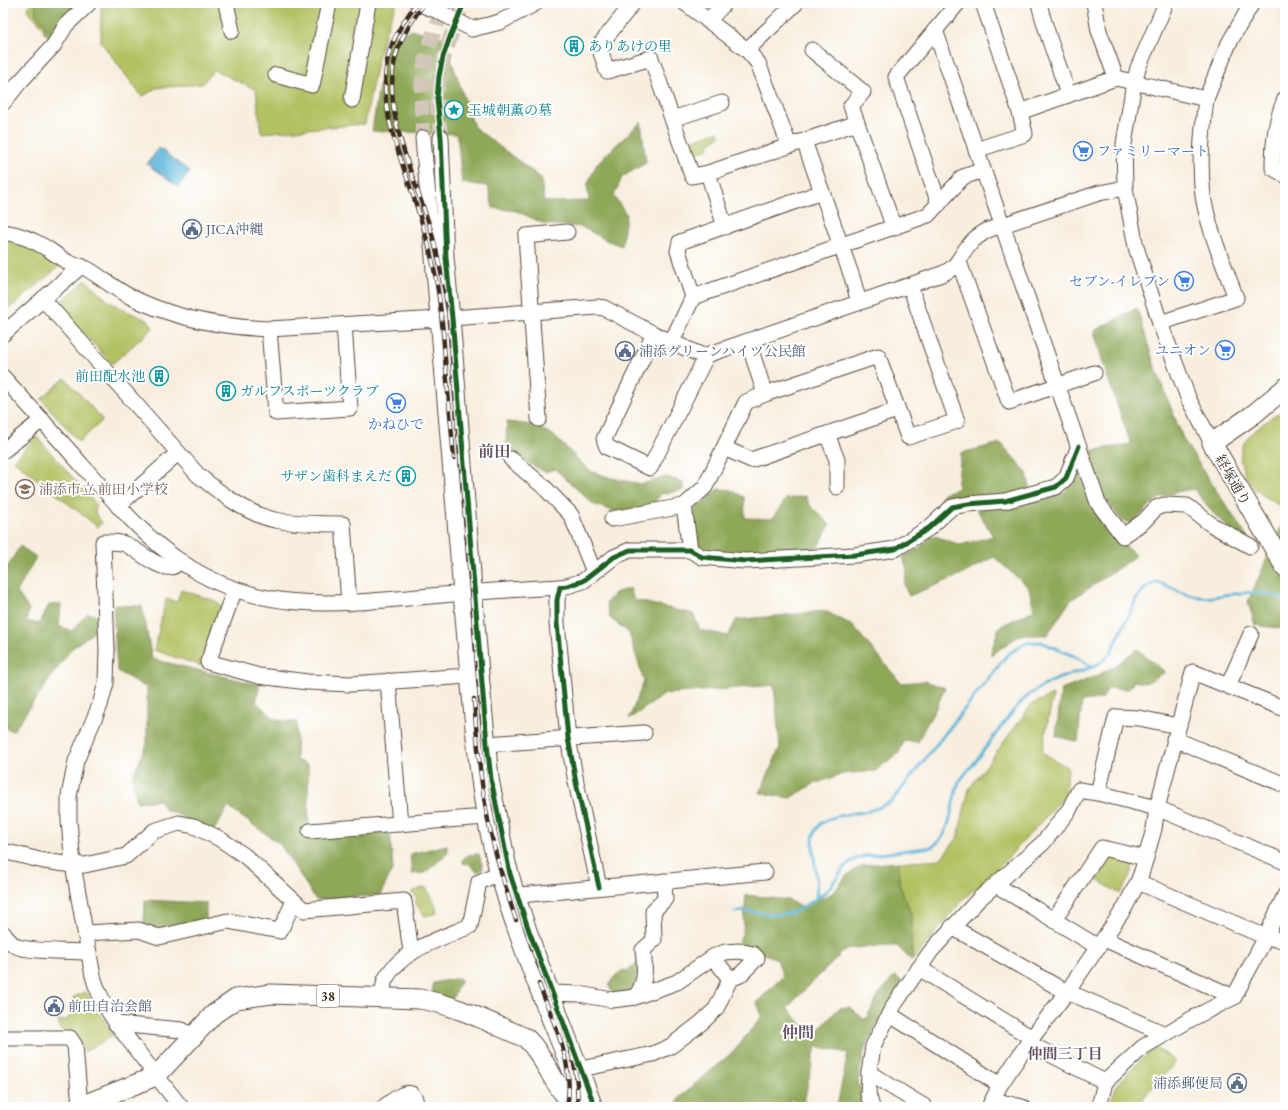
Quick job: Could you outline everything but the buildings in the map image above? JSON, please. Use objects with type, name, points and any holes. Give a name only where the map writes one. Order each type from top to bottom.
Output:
[{"type":"main road","name":"経塚通り","points":[[1285,388],[1254,414],[1212,444],[1285,567]]},
{"type":"main road","name":"38","points":[[79,1106],[156,1076],[214,1014],[228,1003],[244,997],[271,994],[420,999],[434,1001],[455,1008],[526,1038],[538,1051],[557,1086],[564,1094],[581,1099]]},
{"type":"street","points":[[3,103],[54,45],[66,25],[89,3]]},
{"type":"street","points":[[226,3],[232,31]]},
{"type":"street","points":[[276,75],[312,85],[329,3]]},
{"type":"street","points":[[352,100],[368,3]]},
{"type":"street","points":[[417,3],[438,11],[472,29],[500,22],[536,3]]},
{"type":"street","points":[[633,3],[599,46],[607,71],[651,58],[692,176],[708,173],[856,123]]},
{"type":"street","points":[[685,3],[747,50],[758,63],[789,145]]},
{"type":"street","points":[[708,20],[725,3]]},
{"type":"street","points":[[747,50],[796,3]]},
{"type":"street","points":[[939,204],[896,77],[958,3]]},
{"type":"street","points":[[976,150],[1025,134],[1020,112],[983,3]]},
{"type":"street","points":[[1038,3],[1068,95]]},
{"type":"street","points":[[1094,3],[1099,31],[1116,78]]},
{"type":"street","points":[[1166,3],[1138,68],[1134,83],[1124,144],[1125,188],[1136,247],[1160,323],[1189,400],[1212,444]]},
{"type":"street","points":[[1160,323],[1236,298],[1212,234],[1203,196],[1201,146],[1206,99],[1229,43],[1252,3]]},
{"type":"street","points":[[935,30],[1098,503],[1123,536],[1144,521],[1156,508],[1164,505],[1187,506],[1212,525],[1250,546]]},
{"type":"street","points":[[812,50],[863,92],[851,106],[894,228]]},
{"type":"street","points":[[1020,112],[1116,78],[1206,99]]},
{"type":"street","points":[[1285,99],[1277,121],[1273,153],[1274,168],[1285,175]]},
{"type":"street","points":[[672,119],[722,102]]},
{"type":"street","points":[[441,137],[446,258],[446,319]]},
{"type":"street","points":[[423,138],[446,319],[468,593],[487,744],[498,813],[509,868],[511,896],[516,929],[581,1099]]},
{"type":"street","points":[[804,141],[859,302]]},
{"type":"street","points":[[693,297],[841,247],[928,215],[963,177],[983,170]]},
{"type":"street","points":[[708,173],[725,227]]},
{"type":"street","points":[[3,232],[34,241],[70,264],[88,269],[127,295],[145,303],[176,315],[210,324],[269,329],[446,319],[531,311],[597,307],[604,308],[654,334],[701,355],[707,355],[945,273],[959,262],[974,238],[988,230],[1099,193],[1125,188]]},
{"type":"street","points":[[672,341],[693,297],[678,251],[680,242],[822,192]]},
{"type":"street","points":[[540,419],[526,236],[567,232]]},
{"type":"street","points":[[959,262],[1009,402],[1094,373]]},
{"type":"street","points":[[3,334],[81,266]]},
{"type":"street","points":[[612,519],[684,506],[705,487],[746,402],[765,394],[878,356],[908,437],[957,420],[910,286]]},
{"type":"street","points":[[43,299],[198,475],[220,493],[246,508],[274,519],[301,523],[343,524],[349,603]]},
{"type":"street","points":[[269,329],[276,413],[350,408],[344,325]]},
{"type":"street","points":[[654,334],[604,439],[607,447],[650,468],[707,355]]},
{"type":"street","points":[[748,341],[765,394]]},
{"type":"street","points":[[3,377],[118,506],[149,536],[180,562],[218,582],[235,589],[267,599],[288,602],[328,604],[349,603],[567,586],[583,581],[614,557],[630,550],[690,550],[702,557],[745,561],[855,555],[895,549],[929,528],[952,507],[1005,501],[1056,487],[1066,478],[1079,446]]},
{"type":"street","points":[[724,448],[751,460],[897,410]]},
{"type":"street","points":[[3,452],[42,420]]},
{"type":"street","points":[[827,434],[837,460],[837,487]]},
{"type":"street","points":[[118,506],[178,453]]},
{"type":"street","points":[[511,459],[544,487],[571,515],[594,572]]},
{"type":"street","points":[[684,506],[690,550]]},
{"type":"street","points":[[180,562],[172,567],[164,566],[155,563],[124,544],[114,541],[103,542],[107,650],[106,683],[100,705],[76,761],[69,796],[69,820],[73,865],[93,976],[98,991],[104,1006],[116,1024],[181,1107]]},
{"type":"street","points":[[560,587],[557,600],[557,623],[568,738],[599,887]]},
{"type":"street","points":[[235,589],[208,662],[259,676],[308,682],[350,684],[468,676]]},
{"type":"street","points":[[468,593],[468,676],[485,818],[498,873],[528,928],[595,1107]]},
{"type":"street","points":[[1228,686],[1251,634]]},
{"type":"street","points":[[1022,1107],[991,1104],[1000,1085],[1030,1040],[1067,992],[1124,909],[1138,882],[1154,829],[1157,808],[1193,672],[1285,709]]},
{"type":"street","points":[[388,681],[400,824]]},
{"type":"street","points":[[1098,793],[1116,717],[1139,718],[1176,732],[1285,785]]},
{"type":"street","points":[[487,744],[644,733]]},
{"type":"street","points":[[872,1107],[868,1094],[873,1046],[894,1005],[930,951],[979,899],[1043,843],[1069,810],[1079,790],[1098,793],[1157,808],[1285,862]]},
{"type":"street","points":[[310,831],[485,818]]},
{"type":"street","points":[[3,852],[38,860],[73,865],[98,862],[126,856],[154,831],[179,823],[194,826],[220,839],[245,856],[304,910],[404,901],[411,952]]},
{"type":"street","points":[[1054,920],[1102,848],[1146,858]]},
{"type":"street","points":[[511,896],[765,872]]},
{"type":"street","points":[[382,998],[383,987],[396,964],[411,952],[470,926],[479,882],[498,873]]},
{"type":"street","points":[[635,998],[641,990],[646,969],[643,950],[654,940],[653,911],[665,899],[664,882]]},
{"type":"street","points":[[1138,882],[1266,937],[1285,941]]},
{"type":"street","points":[[996,885],[1054,920],[1101,943],[1234,997]]},
{"type":"street","points":[[1099,1107],[1105,1082],[1142,1047],[1234,997],[1266,937],[1285,895]]},
{"type":"street","points":[[86,933],[139,930],[159,937],[228,921],[280,931],[294,901]]},
{"type":"street","points":[[952,927],[1067,992],[1165,1034]]},
{"type":"street","points":[[3,933],[9,941],[17,946],[27,949],[89,952]]},
{"type":"street","points":[[552,993],[579,994],[612,1000],[635,998],[677,982],[713,957],[725,952],[739,951],[753,954],[757,958],[740,975],[730,979],[716,1009],[701,1023],[671,1046],[653,1054],[581,1070]]},
{"type":"street","points":[[713,957],[730,979]]},
{"type":"street","points":[[919,968],[1030,1040],[1105,1082]]},
{"type":"street","points":[[889,1014],[1000,1085]]},
{"type":"street","points":[[116,1024],[182,1030],[193,1036]]},
{"type":"street","points":[[3,1038],[70,1038],[75,1046],[79,1106]]},
{"type":"street","points":[[869,1073],[925,1107]]},
{"type":"street","points":[[384,1107],[404,1094],[409,1093],[412,1094],[416,1107]]},
{"type":"green space","points":[[30,3],[53,3],[51,37],[28,10]]},
{"type":"green space","points":[[35,3],[81,3],[52,39],[43,32],[45,25],[36,15]]},
{"type":"green space","points":[[101,3],[397,3],[381,47],[365,124],[261,133],[256,90],[214,70],[202,84],[156,88],[142,97],[101,42]]},
{"type":"green space","points":[[414,30],[444,38],[474,127],[541,178],[544,202],[589,201],[587,185],[598,162],[641,122],[646,163],[622,177],[614,196],[626,214],[622,246],[608,241],[582,227],[544,224],[517,211],[493,208],[488,186],[462,183],[457,134],[372,131],[387,37]]},
{"type":"green space","points":[[719,131],[720,136],[708,145],[709,148],[692,155],[686,142]]},
{"type":"green space","points":[[3,237],[40,249],[61,265],[3,314]]},
{"type":"green space","points":[[86,280],[107,300],[122,309],[149,321],[153,328],[112,364],[57,305]]},
{"type":"green space","points":[[1137,308],[1155,367],[1184,441],[1249,540],[1234,534],[1213,513],[1194,489],[1167,495],[1158,499],[1137,518],[1128,522],[1123,522],[1102,494],[1090,451],[1131,444],[1105,370],[1094,331]]},
{"type":"green space","points":[[65,378],[103,420],[79,442],[41,399]]},
{"type":"green space","points":[[1285,411],[1285,509],[1254,488],[1243,470],[1241,454],[1242,447],[1246,439],[1252,432],[1270,419]]},
{"type":"green space","points":[[507,422],[533,425],[553,435],[590,471],[611,478],[641,484],[666,477],[683,482],[683,490],[661,494],[652,506],[615,512],[593,504],[555,469],[545,472],[519,458],[506,443]]},
{"type":"green space","points":[[36,436],[96,504],[95,513],[102,523],[98,527],[14,461]]},
{"type":"green space","points":[[1001,443],[1027,473],[1030,488],[1013,495],[940,501],[943,493],[957,489],[961,453]]},
{"type":"green space","points":[[1078,469],[1100,520],[1136,556],[1071,600],[1047,635],[1020,635],[990,656],[999,627],[1034,610],[1029,588],[994,557],[961,575],[909,596],[904,585],[907,571],[903,556],[918,549],[932,535],[961,545],[993,536],[977,510],[1065,492]]},
{"type":"green space","points":[[718,489],[731,490],[744,497],[745,518],[772,519],[786,499],[806,496],[809,504],[830,525],[818,547],[794,554],[708,554],[696,548],[693,531],[695,508]]},
{"type":"green space","points":[[1282,524],[1285,526],[1285,629],[1255,625],[1248,602]]},
{"type":"green space","points":[[20,546],[36,557],[17,592],[29,610],[26,621],[39,624],[49,605],[61,604],[59,626],[72,631],[88,613],[97,616],[99,628],[71,649],[13,731],[3,727],[3,574]]},
{"type":"green space","points":[[630,588],[634,600],[693,614],[700,630],[728,636],[736,620],[825,611],[852,625],[901,683],[925,681],[945,688],[918,742],[904,740],[899,753],[875,771],[842,774],[814,784],[790,798],[760,793],[780,747],[774,685],[665,694],[629,719],[644,681],[629,633],[610,618],[606,603],[615,593]]},
{"type":"green space","points":[[181,590],[216,601],[223,609],[201,666],[154,650],[166,599],[177,602]]},
{"type":"green space","points":[[113,605],[142,606],[152,659],[260,685],[256,702],[276,720],[297,722],[296,760],[308,765],[309,838],[390,832],[393,869],[380,895],[316,900],[280,844],[228,807],[214,830],[164,809],[160,800],[137,802],[132,778],[147,744],[147,688],[117,671]]},
{"type":"green space","points":[[1137,649],[1165,672],[1146,683],[1134,681],[1129,689],[1108,688],[1102,699],[1082,701],[1078,742],[1056,736],[1061,690],[1092,678],[1115,666]]},
{"type":"green space","points":[[1053,695],[1042,752],[1068,768],[1066,795],[992,875],[964,898],[912,961],[911,913],[899,884],[899,862],[940,859],[957,839],[969,789],[1032,704]]},
{"type":"green space","points":[[447,845],[448,853],[425,873],[412,874],[410,854]]},
{"type":"green space","points":[[479,854],[483,869],[477,872],[468,863],[464,864],[462,860],[468,855]]},
{"type":"green space","points":[[1104,855],[1135,860],[1128,880],[1120,894],[1091,876]]},
{"type":"green space","points":[[899,862],[899,884],[911,913],[912,961],[897,946],[876,946],[846,949],[787,1008],[813,1036],[839,1008],[849,1007],[865,1020],[880,993],[895,976],[902,981],[865,1047],[858,1081],[867,1107],[837,1106],[848,1053],[816,1046],[803,1107],[800,1107],[791,1099],[785,1107],[676,1107],[679,1098],[735,1050],[762,1016],[757,1002],[783,976],[777,959],[738,944],[743,931],[746,895],[789,900],[800,907],[833,893],[847,875],[863,865]]},
{"type":"green space","points":[[426,887],[434,901],[437,913],[425,916],[416,904],[416,897],[411,892]]},
{"type":"green space","points":[[145,900],[206,903],[206,923],[158,933],[144,927]]},
{"type":"green space","points":[[640,961],[634,991],[614,996],[609,986],[615,976],[623,970],[627,971]]},
{"type":"green space","points":[[459,978],[461,980],[452,999],[432,995],[433,983]]},
{"type":"green space","points":[[86,992],[114,1035],[84,1052],[73,1033],[61,1030],[58,1021],[66,1020],[73,1014],[71,1001],[74,997]]},
{"type":"green space","points":[[1155,1047],[1176,1062],[1147,1093],[1139,1107],[1108,1107],[1117,1085],[1133,1067]]},
{"type":"water","points":[[159,148],[190,172],[178,187],[147,164]]},
{"type":"waterway","points":[[735,912],[750,911],[780,914],[796,911],[824,893],[831,886],[841,871],[848,864],[858,858],[932,847],[944,835],[950,820],[955,795],[960,780],[1020,703],[1033,692],[1047,684],[1092,667],[1106,658],[1110,654],[1138,596],[1144,589],[1155,582],[1199,597],[1252,592],[1284,599]]},
{"type":"waterway","points":[[816,898],[817,877],[813,845],[814,834],[818,826],[834,817],[872,810],[892,801],[1007,655],[1025,643],[1041,642],[1074,656],[1093,667]]},
{"type":"tunnel","points":[[423,138],[421,99],[424,66],[438,21],[446,3]]},
{"type":"tunnel","points":[[441,137],[437,107],[440,73],[450,38],[464,3]]},
{"type":"railway","points":[[417,3],[402,24],[391,46],[385,77],[385,92],[397,150],[423,225],[430,249],[437,284],[443,326],[454,458]]},
{"type":"railway","points":[[425,3],[414,18],[400,44],[394,65],[392,88],[394,111],[406,158],[432,235],[448,310],[481,711],[491,791],[508,869],[522,918],[533,951],[564,1028],[570,1048],[575,1068],[577,1107]]},
{"type":"railway","points":[[474,699],[485,805],[500,870],[516,920]]},
{"type":"railway","points":[[539,984],[557,1029],[566,1060],[569,1091],[567,1107]]},
{"type":"cycle path","points":[[464,3],[443,57],[439,76],[437,99],[441,137],[446,258],[491,779],[510,874],[528,928],[595,1107]]},
{"type":"cycle path","points":[[599,887],[568,738],[557,623],[557,600],[560,587],[583,581],[614,557],[630,550],[690,550],[702,557],[745,561],[855,555],[895,549],[929,528],[952,507],[1005,501],[1056,487],[1066,478],[1079,446]]},
{"type":"place","name":"ありあけの里","points":[[574,46]]},
{"type":"place","name":"玉城朝薫の墓","points":[[454,110]]},
{"type":"place","name":"ファミリーマート","points":[[1083,151]]},
{"type":"place","name":"JICA沖縄","points":[[192,229]]},
{"type":"place","name":"セブン-イレブン","points":[[1184,281]]},
{"type":"place","name":"ユニオン","points":[[1225,350]]},
{"type":"place","name":"浦添グリーンハイツ公民館","points":[[625,351]]},
{"type":"place","name":"前田配水池","points":[[159,376]]},
{"type":"place","name":"ガルフスポーツクラブ","points":[[226,391]]},
{"type":"place","name":"かねひで","points":[[396,403]]},
{"type":"place","name":"サザン歯科まえだ","points":[[406,476]]},
{"type":"place","name":"浦添市立 前田小学校","points":[[25,489]]},
{"type":"place","name":"前田自治会館","points":[[54,1006]]},
{"type":"place","name":"浦添郵便局","points":[[1237,1083]]},
{"type":"district","name":"前田","points":[[494,451]]},
{"type":"district","name":"仲間","points":[[798,1032]]},
{"type":"district","name":"仲間三丁目","points":[[1065,1053]]}]
